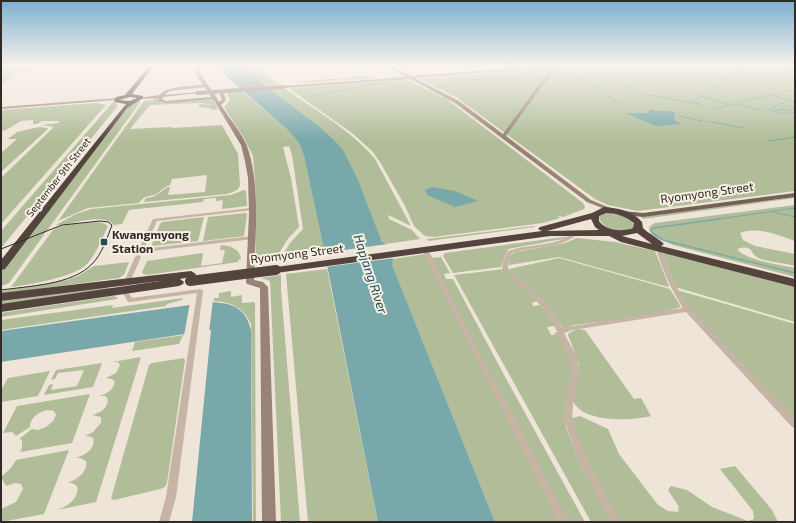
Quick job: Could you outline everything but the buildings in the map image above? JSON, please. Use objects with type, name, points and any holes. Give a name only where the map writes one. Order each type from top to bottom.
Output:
[{"type":"highway","points":[[118,101],[127,96],[132,90]]},
{"type":"highway","name":"September 9th Street","points":[[1,267],[125,107],[137,98],[142,90]]},
{"type":"highway","points":[[127,96],[137,98]]},
{"type":"highway","points":[[118,101],[137,98]]},
{"type":"highway","name":"September 9th Street","points":[[1,256],[120,107],[121,105],[118,101]]},
{"type":"highway","name":"Ryomyong Street","points":[[421,248],[546,229],[604,210],[620,212]]},
{"type":"highway","points":[[620,212],[635,219],[638,228],[650,240],[662,245],[795,279]]},
{"type":"highway","points":[[595,214],[594,218],[600,226],[624,240],[795,283]]},
{"type":"highway","points":[[600,226],[614,232],[622,233]]},
{"type":"highway","name":"Ryomyong Street","points":[[1,297],[126,286],[276,266],[550,233],[629,233],[638,228]]},
{"type":"highway","name":"Ryomyong Street","points":[[1,308],[126,286]]},
{"type":"main road","name":"Ryomyong Street","points":[[620,212],[643,215],[795,195]]},
{"type":"main road","name":"Ryomyong Street","points":[[638,228],[643,221],[795,200]]},
{"type":"street","points":[[167,90],[164,92],[160,100],[162,102],[218,102],[224,100],[221,91]]},
{"type":"street","points":[[209,90],[244,145],[248,159],[251,209],[250,282],[260,284],[264,287],[270,522]]},
{"type":"street","points":[[137,98],[230,90]]},
{"type":"street","points":[[435,90],[449,97],[589,201],[604,208],[620,212]]},
{"type":"street","points":[[503,137],[537,90]]},
{"type":"street","points":[[1,108],[118,101]]},
{"type":"street","points":[[589,201],[594,207],[595,214]]},
{"type":"street","points":[[164,522],[171,497],[200,291],[130,300],[126,286],[155,220],[251,209]]},
{"type":"street","points":[[577,232],[572,238],[565,241],[510,252],[505,268],[543,304],[561,332],[576,364],[576,373],[568,412],[568,420],[585,465],[616,522]]},
{"type":"street","points":[[140,254],[251,238]]},
{"type":"street","points":[[421,248],[564,522]]},
{"type":"street","points":[[659,248],[664,267],[672,285],[688,310],[795,424]]},
{"type":"street","points":[[561,332],[573,328],[688,310]]},
{"type":"green space","points":[[270,90],[288,90],[333,121],[366,149],[375,159],[411,226],[388,215],[389,219],[412,230],[420,239],[386,244],[382,242],[370,212],[332,138]]},
{"type":"green space","points":[[292,90],[429,90],[448,100],[583,203],[585,207],[584,209],[563,217],[558,216],[560,218],[543,223],[434,237],[425,236],[414,226],[405,206],[380,162],[372,151],[352,133]]},
{"type":"green space","points":[[442,90],[795,90],[795,191],[638,211],[608,205],[595,199],[456,97]]},
{"type":"green space","points":[[243,92],[289,131],[299,143],[304,156],[324,250],[282,256],[290,243],[303,229],[292,155],[289,146],[283,147],[291,178],[299,227],[287,240],[277,257],[256,259],[256,196],[253,156],[244,138],[224,107],[230,100],[227,93]]},
{"type":"green space","points":[[159,97],[158,101],[164,102],[213,99],[218,109],[212,110],[210,108],[198,107],[200,104],[215,105],[200,103],[150,105],[130,129],[222,125],[238,154],[240,185],[238,189],[227,194],[144,202],[146,198],[153,197],[168,187],[170,187],[168,195],[205,192],[207,175],[172,179],[170,185],[156,194],[145,197],[139,203],[88,208],[58,221],[144,101],[153,100],[154,98]]},
{"type":"green space","points":[[141,101],[9,283],[1,286],[1,272],[128,106]]},
{"type":"green space","points":[[113,102],[117,104],[117,107],[1,248],[1,231]]},
{"type":"green space","points":[[96,103],[106,105],[1,224],[1,178],[54,127],[42,125],[58,123],[60,121],[42,121],[37,124],[33,124],[33,120],[21,121],[4,131],[1,130],[1,110]]},
{"type":"green space","points":[[39,127],[48,129],[1,172],[1,153],[17,139],[8,139],[17,132]]},
{"type":"green space","points":[[244,190],[246,191],[247,206],[222,209],[223,200],[216,201],[216,198],[204,199],[203,202],[129,210],[122,224],[114,225],[109,221],[95,219],[56,225],[76,214],[91,209],[231,195]]},
{"type":"green space","points":[[795,197],[643,219],[641,217]]},
{"type":"green space","points":[[795,205],[795,241],[761,231],[754,230],[740,233],[743,240],[755,246],[795,254],[795,266],[766,261],[758,258],[749,248],[737,249],[741,253],[755,259],[795,268],[795,277],[673,245],[655,237],[649,230],[650,226],[655,223]]},
{"type":"green space","points":[[609,212],[623,215],[633,222],[634,227],[620,231],[604,225],[599,217],[603,213]]},
{"type":"green space","points":[[246,213],[244,236],[203,241],[208,217]]},
{"type":"green space","points":[[204,217],[198,241],[152,246],[162,222]]},
{"type":"green space","points":[[103,223],[108,226],[93,256],[81,269],[51,280],[11,287],[53,230],[57,227],[68,224]]},
{"type":"green space","points":[[535,227],[428,241],[427,239]]},
{"type":"green space","points":[[564,237],[568,238],[508,249],[501,267],[453,273],[443,256],[445,253]]},
{"type":"green space","points":[[577,238],[615,242],[655,251],[669,286],[668,287],[559,257],[509,265],[510,256],[515,252],[565,243]]},
{"type":"green space","points":[[221,245],[237,250],[241,259],[238,260],[238,262],[147,275],[143,274],[142,272],[147,261],[203,253],[201,266],[222,263],[225,250],[220,250]]},
{"type":"green space","points":[[665,253],[795,286],[795,322],[675,287],[663,254]]},
{"type":"green space","points":[[425,254],[561,522],[495,522],[391,263],[393,259]]},
{"type":"green space","points":[[441,257],[450,273],[444,274],[446,279],[453,279],[585,522],[567,522],[430,258]]},
{"type":"green space","points":[[559,258],[670,289],[681,307],[653,315],[574,325],[563,329],[555,315],[509,269]]},
{"type":"green space","points":[[129,262],[124,275],[119,278],[1,294],[1,291],[67,280],[78,276],[94,266]]},
{"type":"green space","points":[[327,269],[378,522],[308,522],[286,274]]},
{"type":"green space","points":[[504,269],[537,301],[532,303],[533,306],[540,305],[548,313],[555,326],[547,327],[551,335],[555,335],[554,333],[558,332],[573,364],[565,412],[566,427],[582,467],[611,522],[591,522],[454,275]]},
{"type":"green space","points":[[281,275],[300,522],[281,522],[270,281],[261,278]]},
{"type":"green space","points":[[107,287],[109,289],[1,305],[1,301]]},
{"type":"green space","points":[[677,290],[795,324],[795,421],[689,309]]},
{"type":"green space","points":[[231,291],[231,297],[242,295],[242,303],[255,302],[256,522],[253,522],[251,324],[241,310],[231,304],[214,301],[214,298],[219,298],[219,293]]},
{"type":"green space","points":[[113,296],[117,297],[117,299],[1,317],[1,313]]},
{"type":"green space","points":[[183,298],[182,300],[167,304],[166,306],[1,330],[1,320],[113,305],[112,308]]},
{"type":"green space","points":[[577,329],[585,330],[634,399],[641,398],[651,416],[632,419],[608,419],[586,413],[578,408],[573,401],[579,364],[568,335]]},
{"type":"green space","points":[[184,335],[179,344],[132,351],[135,342]]},
{"type":"green space","points":[[141,357],[96,502],[57,510],[69,504],[77,494],[77,486],[72,483],[67,483],[78,478],[84,472],[86,461],[76,458],[89,451],[93,445],[93,438],[85,436],[93,432],[101,423],[101,417],[92,415],[103,410],[106,406],[108,400],[106,396],[99,396],[105,394],[114,385],[115,382],[112,379],[106,378],[116,373],[120,365],[118,362],[112,362]]},
{"type":"green space","points":[[184,358],[185,360],[167,483],[165,487],[114,500],[111,499],[149,365],[152,363]]},
{"type":"green space","points":[[102,363],[93,387],[44,395],[49,385],[53,384],[51,390],[77,386],[84,370],[58,373],[55,379],[51,380],[56,370]]},
{"type":"green space","points":[[50,371],[38,396],[1,402],[1,390],[8,378]]},
{"type":"green space","points":[[90,394],[72,443],[20,452],[22,448],[22,440],[19,439],[32,429],[38,430],[46,427],[53,421],[56,415],[54,411],[50,410],[35,416],[32,419],[30,427],[16,436],[12,432],[3,433],[17,406]]},
{"type":"green space","points":[[580,416],[608,429],[619,454],[658,505],[668,511],[678,512],[679,507],[668,490],[671,486],[687,490],[712,507],[748,521],[754,519],[753,511],[720,469],[735,466],[772,510],[778,522],[620,522],[589,465],[571,421],[572,418]]},
{"type":"green space","points":[[69,450],[44,514],[1,522],[1,509],[16,502],[23,489],[21,484],[15,483],[6,486],[1,477],[10,469],[16,460]]},
{"type":"water","name":"Hapjang River","points":[[243,90],[271,90],[317,125],[343,150],[358,180],[382,242],[386,244],[393,259],[392,265],[495,522],[378,522],[304,156],[299,143],[289,131]]},
{"type":"water","points":[[650,109],[676,113],[674,116],[676,118],[673,119],[682,124],[656,126],[625,113],[648,113]]},
{"type":"water","points":[[432,187],[455,191],[478,201],[455,207],[427,195],[425,190]]},
{"type":"water","points":[[212,302],[226,304],[238,309],[246,317],[251,331],[252,522],[192,522],[211,330],[1,362],[1,331]]},
{"type":"pier","points":[[388,244],[395,258],[325,267],[322,253]]},
{"type":"pier","points":[[213,300],[209,332],[184,336],[190,302]]},
{"type":"waterway","points":[[313,96],[341,90]]},
{"type":"waterway","points":[[599,90],[609,97]]},
{"type":"waterway","points":[[633,90],[638,93],[682,101]]},
{"type":"waterway","points":[[701,96],[709,90]]},
{"type":"waterway","points":[[772,95],[791,90]]},
{"type":"waterway","points":[[714,109],[769,95]]},
{"type":"waterway","points":[[771,95],[795,102]]},
{"type":"waterway","points":[[701,96],[728,105]]},
{"type":"waterway","points":[[701,96],[694,101],[703,106]]},
{"type":"waterway","points":[[610,97],[620,105]]},
{"type":"waterway","points":[[684,101],[696,104]]},
{"type":"waterway","points":[[768,110],[785,102]]},
{"type":"waterway","points":[[735,104],[760,110]]},
{"type":"waterway","points":[[784,110],[783,108],[789,106]]},
{"type":"waterway","points":[[784,110],[795,108]]},
{"type":"waterway","points":[[773,110],[784,110]]},
{"type":"waterway","points":[[773,111],[786,114],[795,112]]},
{"type":"waterway","points":[[679,116],[702,121]]},
{"type":"waterway","points":[[705,121],[745,128]]},
{"type":"waterway","points":[[769,141],[795,137]]},
{"type":"waterway","points":[[717,219],[795,208]]},
{"type":"waterway","points":[[773,212],[795,217]]},
{"type":"waterway","points":[[712,220],[717,219]]},
{"type":"waterway","points":[[717,219],[654,228],[651,230],[652,233],[663,240],[795,273]]},
{"type":"tram line","points":[[1,249],[62,225],[100,221],[108,222],[112,225],[99,256],[83,271],[73,276],[50,283],[1,290]]},
{"type":"place","name":"Kwangmyong Station","points":[[104,242]]}]
